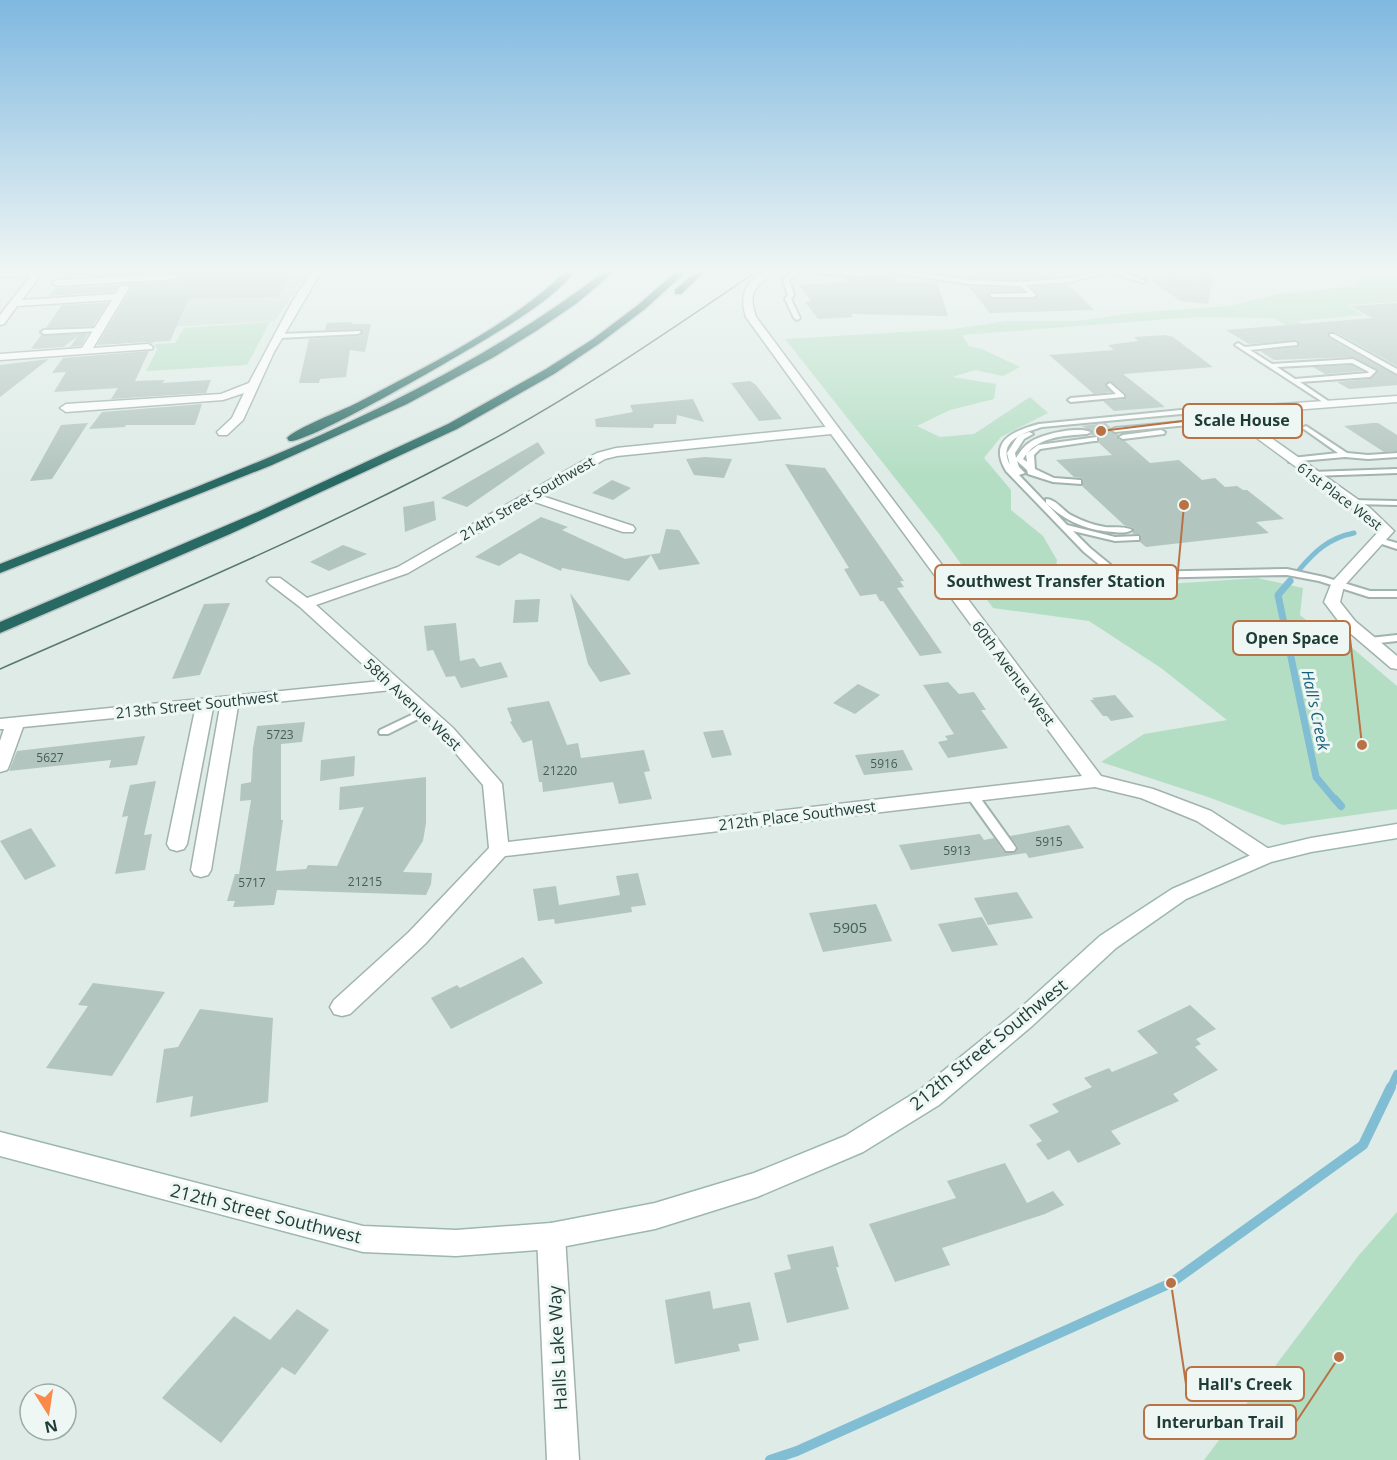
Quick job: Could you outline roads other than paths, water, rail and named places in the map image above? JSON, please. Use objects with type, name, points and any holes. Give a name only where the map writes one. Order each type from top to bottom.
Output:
[{"type":"highway","points":[[26,558],[305,433],[405,381],[477,338]]},
{"type":"highway","points":[[0,568],[210,486],[344,429],[401,402],[516,338]]},
{"type":"highway","points":[[0,628],[256,518],[424,441],[542,377],[601,338]]},
{"type":"street","points":[[85,351],[93,338]]},
{"type":"street","points":[[223,432],[237,420],[251,386],[278,338]]},
{"type":"street","name":"60th Avenue West","points":[[767,338],[1095,781]]},
{"type":"street","points":[[0,357],[148,347]]},
{"type":"street","points":[[66,408],[223,397],[251,386]]},
{"type":"street","points":[[1238,416],[1251,410],[1397,399]]},
{"type":"street","name":"61st Place West","points":[[1238,416],[1292,460],[1353,502],[1388,534],[1336,585]]},
{"type":"street","name":"214th Street Southwest","points":[[305,604],[403,570],[594,459],[616,452],[834,430]]},
{"type":"street","points":[[529,496],[628,530]]},
{"type":"street","name":"58th Avenue West","points":[[275,581],[305,604],[447,732],[492,784],[499,850]]},
{"type":"street","points":[[1336,585],[1332,602],[1349,624],[1397,664]]},
{"type":"street","name":"213th Street Southwest","points":[[8,723],[394,685]]},
{"type":"street","points":[[201,870],[230,701]]},
{"type":"street","points":[[177,844],[205,704]]},
{"type":"street","points":[[0,766],[8,723]]},
{"type":"street","points":[[1095,781],[1146,794],[1204,816],[1265,856]]},
{"type":"street","name":"212th Place Southwest","points":[[499,850],[1095,781]]},
{"type":"street","name":"212th Street Southwest","points":[[0,1144],[363,1239],[456,1243],[551,1236],[655,1216],[757,1185],[854,1144],[930,1096],[1024,1019],[1108,942],[1179,894],[1265,856],[1311,845],[1397,831]]},
{"type":"street","points":[[342,1007],[417,938],[499,850]]},
{"type":"street","name":"Halls Lake Way","points":[[551,1236],[563,1460]]},
{"type":"lane","points":[[1338,338],[1397,372]]},
{"type":"lane","points":[[1295,344],[1241,347],[1329,404]]},
{"type":"lane","points":[[1270,366],[1344,360],[1359,362],[1373,371],[1370,375],[1357,377],[1293,381]]},
{"type":"lane","points":[[1071,400],[1122,396],[1110,385]]},
{"type":"lane","points":[[1238,416],[1181,412],[1060,422],[1027,429],[1012,437],[1004,446],[1002,455],[1009,469],[1064,526],[1109,568],[1140,574],[1287,572],[1321,579],[1379,596],[1397,594]]},
{"type":"lane","points":[[1107,423],[1207,413]]},
{"type":"lane","points":[[1115,430],[1238,416]]},
{"type":"lane","points":[[1123,437],[1160,432],[1188,423]]},
{"type":"lane","points":[[1079,425],[1035,431],[1021,438],[1011,453],[1016,468],[1070,519],[1114,531],[1128,530]]},
{"type":"lane","points":[[1306,428],[1345,455]]},
{"type":"lane","points":[[1078,482],[1063,483],[1048,480],[1031,472],[1019,459],[1024,447],[1050,436],[1087,432]]},
{"type":"lane","points":[[1031,472],[1030,454],[1038,447],[1094,439]]},
{"type":"lane","points":[[1292,460],[1345,455],[1368,458],[1397,455]]},
{"type":"lane","points":[[1312,474],[1397,471]]},
{"type":"lane","points":[[1353,502],[1397,503]]},
{"type":"lane","points":[[1064,526],[1115,539],[1136,538]]},
{"type":"lane","points":[[1388,534],[1397,546]]},
{"type":"lane","points":[[1370,641],[1397,638]]},
{"type":"lane","points":[[384,732],[424,712]]},
{"type":"lane","points":[[972,795],[1010,848]]},
{"type":"waterway","name":"Hall's Creek","points":[[1299,570],[1323,546],[1337,538],[1354,533]]},
{"type":"waterway","name":"Hall's Creek","points":[[1290,581],[1278,595],[1316,777],[1336,801]]},
{"type":"waterway","name":"Hall's Creek","points":[[1335,799],[1341,806]]},
{"type":"waterway","name":"Hall's Creek","points":[[1390,1089],[1397,1074]]},
{"type":"waterway","name":"Hall's Creek","points":[[770,1460],[797,1451],[1171,1283],[1363,1145],[1391,1087]]},
{"type":"tram line","points":[[0,669],[246,561],[427,474],[556,403],[658,338]]},
{"type":"place","name":"Scale House","points":[[1101,431]]},
{"type":"place","name":"Southwest Transfer Station","points":[[1184,505]]},
{"type":"place","name":"Open Space","points":[[1362,745]]},
{"type":"place","name":"Hall's Creek","points":[[1171,1283]]},
{"type":"place","name":"Interurban Trail","points":[[1339,1357]]}]
